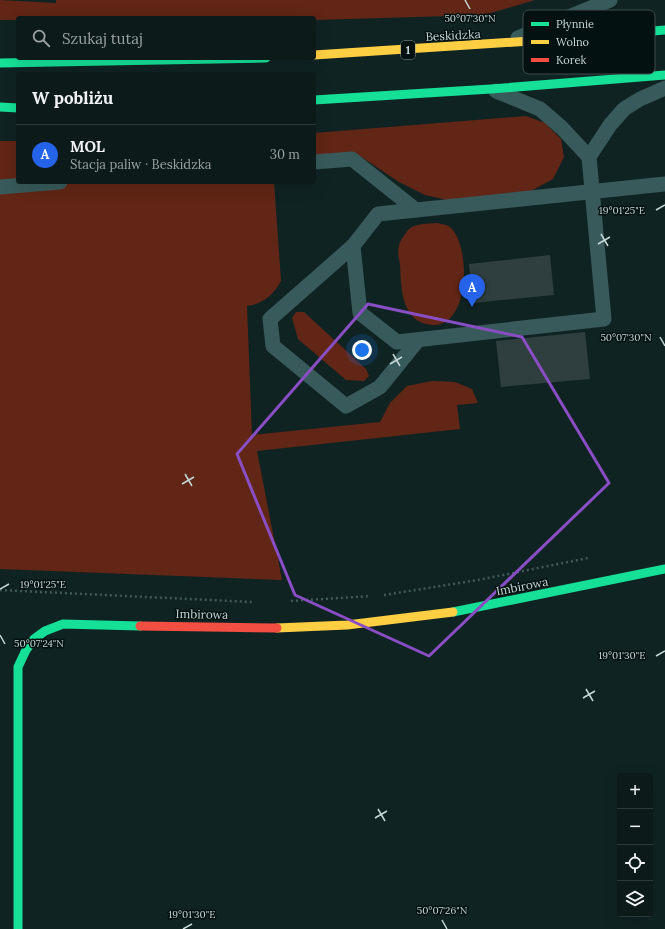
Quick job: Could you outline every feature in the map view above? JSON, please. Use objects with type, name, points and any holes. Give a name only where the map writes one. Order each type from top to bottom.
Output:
[{"type":"main road","name":"Beskidzka","points":[[655,31],[665,30]]},
{"type":"main road","name":"Beskidzka","points":[[316,55],[523,42]]},
{"type":"main road","points":[[0,63],[160,60]]},
{"type":"main road","points":[[316,100],[491,89],[665,75]]},
{"type":"main road","points":[[0,108],[16,108]]},
{"type":"main road","name":"Imbirowa","points":[[18,929],[18,667],[26,646],[39,633],[63,624],[279,628],[377,622],[442,614],[665,570]]},
{"type":"lane","points":[[586,10],[610,0]]},
{"type":"lane","points":[[503,44],[523,36]]},
{"type":"lane","points":[[589,157],[610,125],[624,110],[640,99],[665,88]]},
{"type":"lane","points":[[353,246],[360,313],[397,342],[604,319],[589,157],[562,128],[540,109],[491,89]]},
{"type":"lane","points":[[316,162],[352,159],[416,210]]},
{"type":"lane","points":[[0,187],[36,184]]},
{"type":"lane","points":[[418,340],[380,387],[346,406],[273,346],[270,319],[353,246],[378,214],[665,184]]},
{"type":"path","points":[[380,596],[478,580],[595,557]]},
{"type":"path","points":[[0,590],[260,602]]},
{"type":"path","points":[[284,602],[372,596]]},
{"type":"highlighted area","points":[[368,304],[522,337],[609,483],[429,656],[295,595],[237,454]]},
{"type":"shaded area","points":[[0,0],[56,3],[56,0],[535,0],[484,15],[316,20],[316,16],[16,16],[16,20],[0,20]]},
{"type":"shaded area","points":[[526,116],[545,123],[561,139],[564,157],[553,179],[531,191],[447,200],[425,195],[399,182],[360,156],[339,153],[316,156],[316,133]]},
{"type":"shaded area","points":[[0,141],[16,141],[16,184],[274,184],[281,281],[275,291],[263,301],[247,306],[252,435],[380,422],[390,403],[407,386],[432,381],[455,382],[472,389],[478,403],[457,405],[460,429],[257,451],[282,580],[0,569]]},
{"type":"shaded area","points":[[437,223],[450,227],[458,238],[464,270],[463,288],[459,304],[451,317],[441,324],[426,324],[418,321],[407,308],[402,291],[398,250],[401,240],[408,230],[414,226],[422,224]]},
{"type":"shaded area","points":[[296,312],[304,312],[366,369],[369,376],[364,381],[346,380],[298,339],[292,318]]},
{"type":"building","points":[[550,255],[554,295],[473,303],[469,264]]},
{"type":"building","points":[[585,332],[590,379],[501,387],[496,341]]},
{"type":"traffic: fast","points":[[655,31],[665,30]]},
{"type":"traffic: fast","points":[[0,63],[160,60]]},
{"type":"traffic: fast","points":[[316,100],[491,89],[665,75]]},
{"type":"traffic: fast","points":[[0,107],[16,108]]},
{"type":"traffic: fast","points":[[453,612],[665,569]]},
{"type":"traffic: fast","points":[[18,929],[18,667],[26,650],[34,639],[45,631],[63,624],[140,626]]},
{"type":"traffic: slow","points":[[316,55],[523,41]]},
{"type":"traffic: slow","points":[[277,628],[347,625],[453,612]]},
{"type":"traffic: jam","points":[[140,626],[277,628]]},
{"type":"place","name":"MOL","points":[[472,307]]}]
